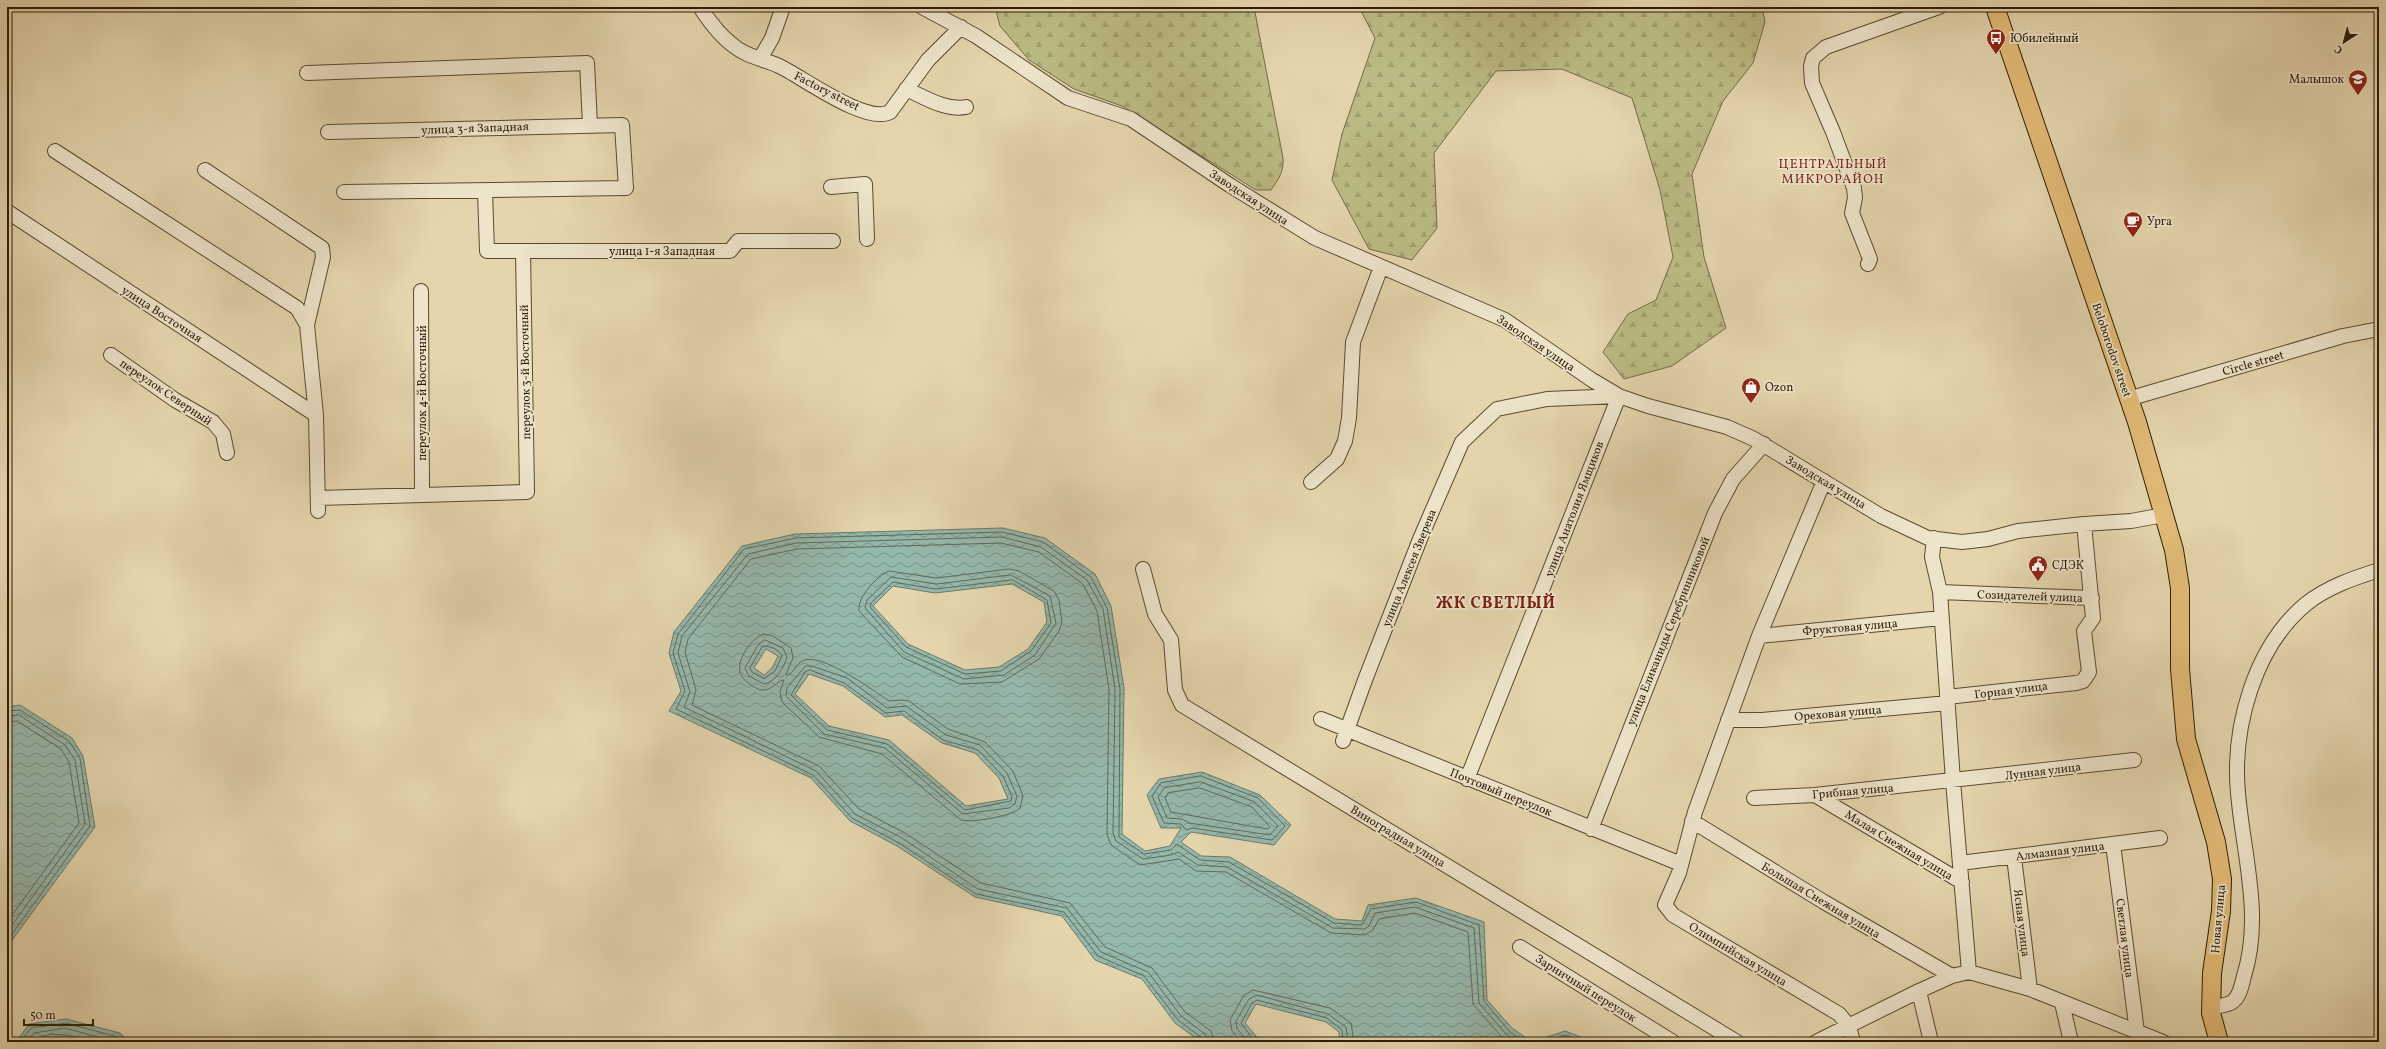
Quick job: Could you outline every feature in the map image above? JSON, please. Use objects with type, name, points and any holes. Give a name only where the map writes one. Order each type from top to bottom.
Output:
[{"type":"main road","name":"Beloborodov street","points":[[1995,7],[2128,399],[2174,550],[2180,588],[2182,703]]},
{"type":"main road","name":"Новая улица","points":[[2182,703],[2186,739],[2216,842],[2222,879],[2221,911],[2212,973],[2211,1007],[2218,1042]]},
{"type":"street","name":"Factory street","points":[[700,7],[730,43],[745,53],[779,66],[846,104],[876,114],[890,112],[928,60],[961,27]]},
{"type":"street","points":[[760,59],[772,38],[783,7]]},
{"type":"street","name":"Заводская улица","points":[[922,7],[961,27],[1061,94],[1074,101],[1131,119],[1304,231],[1381,267],[1469,303],[1505,320],[1586,376],[1619,396],[1648,406],[1727,427],[1764,444],[1881,516],[1934,538],[1962,542],[1988,539],[2018,531],[2131,521],[2164,515]]},
{"type":"street","points":[[1868,264],[1870,259],[1852,213],[1855,192],[1833,132],[1812,83],[1811,66],[1814,58],[1826,47],[1938,7]]},
{"type":"street","points":[[307,73],[587,63],[590,125]]},
{"type":"street","points":[[906,89],[944,105],[957,108],[966,107]]},
{"type":"street","name":"улица 3-я Западная","points":[[328,132],[622,125],[626,188],[485,191]]},
{"type":"street","points":[[55,151],[298,308],[307,325]]},
{"type":"street","points":[[205,170],[322,248],[323,257],[307,325],[316,415],[318,505],[422,495]]},
{"type":"street","points":[[831,187],[865,184],[867,239]]},
{"type":"street","points":[[344,192],[485,191]]},
{"type":"street","name":"улица 1-я Западная","points":[[485,191],[487,252],[730,251],[738,241],[833,241]]},
{"type":"street","name":"улица Восточная","points":[[8,212],[316,415]]},
{"type":"street","name":"переулок 3-й Восточный","points":[[422,495],[527,492],[523,252]]},
{"type":"street","points":[[1311,482],[1337,459],[1345,441],[1349,418],[1353,342],[1381,267]]},
{"type":"street","name":"переулок 4-й Восточный","points":[[421,291],[422,495]]},
{"type":"street","name":"Circle street","points":[[2128,399],[2343,336],[2379,329]]},
{"type":"street","name":"переулок Северный","points":[[111,355],[176,400],[213,422],[223,434],[226,453]]},
{"type":"street","name":"улица Алексея Зверева","points":[[1346,736],[1365,680],[1459,448],[1497,409],[1547,399],[1619,396]]},
{"type":"street","name":"улица Анатолия Ямщиков","points":[[1467,779],[1619,396]]},
{"type":"street","name":"улица Еликаниды Серебринниковой","points":[[1591,829],[1715,513],[1733,479],[1764,444]]},
{"type":"street","points":[[1681,864],[1692,821],[1759,636],[1824,481]]},
{"type":"street","name":"Созидателей улица","points":[[1940,592],[2092,598],[2084,524]]},
{"type":"street","points":[[1934,538],[1932,557],[1940,592],[1953,781],[1969,972]]},
{"type":"street","name":"Виноградная улица","points":[[1143,569],[1155,614],[1171,640],[1175,690],[1182,705],[1737,1042]]},
{"type":"street","points":[[2211,1007],[2231,1003],[2237,998],[2248,963],[2252,907],[2238,784],[2240,729],[2257,668],[2275,636],[2306,604],[2345,581],[2379,570]]},
{"type":"street","name":"Горная улица","points":[[1947,700],[2083,680],[2089,672],[2084,631],[2093,618],[2092,598]]},
{"type":"street","name":"Фруктовая улица","points":[[1759,636],[1941,618]]},
{"type":"street","name":"Ореховая улица","points":[[1728,720],[1762,720],[1947,700]]},
{"type":"street","name":"Почтовый переулок","points":[[1321,719],[1346,736],[1467,779],[1681,864]]},
{"type":"street","name":"Лунная улица","points":[[1953,781],[2134,760]]},
{"type":"street","name":"Грибная улица","points":[[1754,798],[1815,795],[1953,781]]},
{"type":"street","name":"Малая Снежная улица","points":[[1815,795],[1962,882]]},
{"type":"street","name":"Большая Снежная улица","points":[[1692,821],[1830,906],[1952,976]]},
{"type":"street","name":"Алмазная улица","points":[[1960,863],[2160,838]]},
{"type":"street","name":"Светлая улица","points":[[2113,844],[2137,1032]]},
{"type":"street","name":"Ясная улица","points":[[2014,856],[2030,989]]},
{"type":"street","name":"Олимпийская улица","points":[[1681,864],[1665,905],[1670,913],[1839,1014],[1849,1026]]},
{"type":"street","name":"Зарничный переулок","points":[[1520,947],[1673,1042]]},
{"type":"street","points":[[1816,1042],[1919,991],[1952,976],[1969,972],[2030,989],[2163,1042]]},
{"type":"street","points":[[1919,991],[1931,1042]]},
{"type":"street","points":[[2062,1003],[2071,1042]]},
{"type":"street","points":[[1849,1026],[1853,1042]]},
{"type":"green space","points":[[995,7],[1254,7],[1283,158],[1282,171],[1271,190],[1256,190],[1122,106],[1074,89],[1029,60],[1000,26]]},
{"type":"green space","points":[[1359,7],[1762,7],[1765,22],[1753,63],[1723,101],[1692,174],[1704,257],[1726,328],[1672,366],[1624,379],[1603,352],[1628,314],[1656,300],[1673,257],[1660,190],[1632,98],[1562,69],[1496,71],[1434,153],[1437,228],[1412,260],[1369,249],[1332,180],[1342,134],[1375,38]]},
{"type":"water","points":[[1003,528],[1045,538],[1095,574],[1111,606],[1124,688],[1122,834],[1145,851],[1170,846],[1181,828],[1161,828],[1147,795],[1159,779],[1202,772],[1260,795],[1291,825],[1274,845],[1191,832],[1181,842],[1201,856],[1230,857],[1335,919],[1362,921],[1368,905],[1416,898],[1484,922],[1487,1000],[1512,1028],[1532,1042],[1339,1042],[1339,1032],[1326,1022],[1256,1004],[1245,1023],[1261,1042],[1201,1042],[1175,1023],[1142,979],[1095,960],[1062,916],[975,897],[897,846],[850,821],[811,778],[669,711],[681,691],[669,653],[674,632],[742,546],[795,534]],"holes":[[[1012,584],[1044,602],[1047,622],[1028,649],[999,667],[965,670],[908,644],[873,606],[893,586],[935,593]],[[766,649],[778,656],[772,668],[764,675],[754,668]],[[809,674],[843,686],[885,717],[902,715],[942,743],[975,753],[999,778],[1008,799],[966,806],[889,740],[829,726],[795,694]]]},
{"type":"water","points":[[20,705],[72,738],[83,756],[95,827],[7,947],[7,707]]},
{"type":"water","points":[[66,1019],[120,1033],[129,1042],[16,1042],[29,1024]]},
{"type":"water","points":[[1565,1031],[1594,1042],[1532,1042]]},
{"type":"place","name":"Юбилейный","points":[[1996,55]]},
{"type":"place","name":"Малышок","points":[[2358,96]]},
{"type":"place","name":"Урга","points":[[2133,238]]},
{"type":"place","name":"Ozon","points":[[1751,404]]},
{"type":"place","name":"СДЭК","points":[[2038,582]]},
{"type":"district","name":"ЦЕНТРАЛЬНЫЙ МИКРОРАЙОН","points":[[1833,170]]},
{"type":"district","name":"ЖК СВЕТЛЫЙ","points":[[1496,602]]}]
